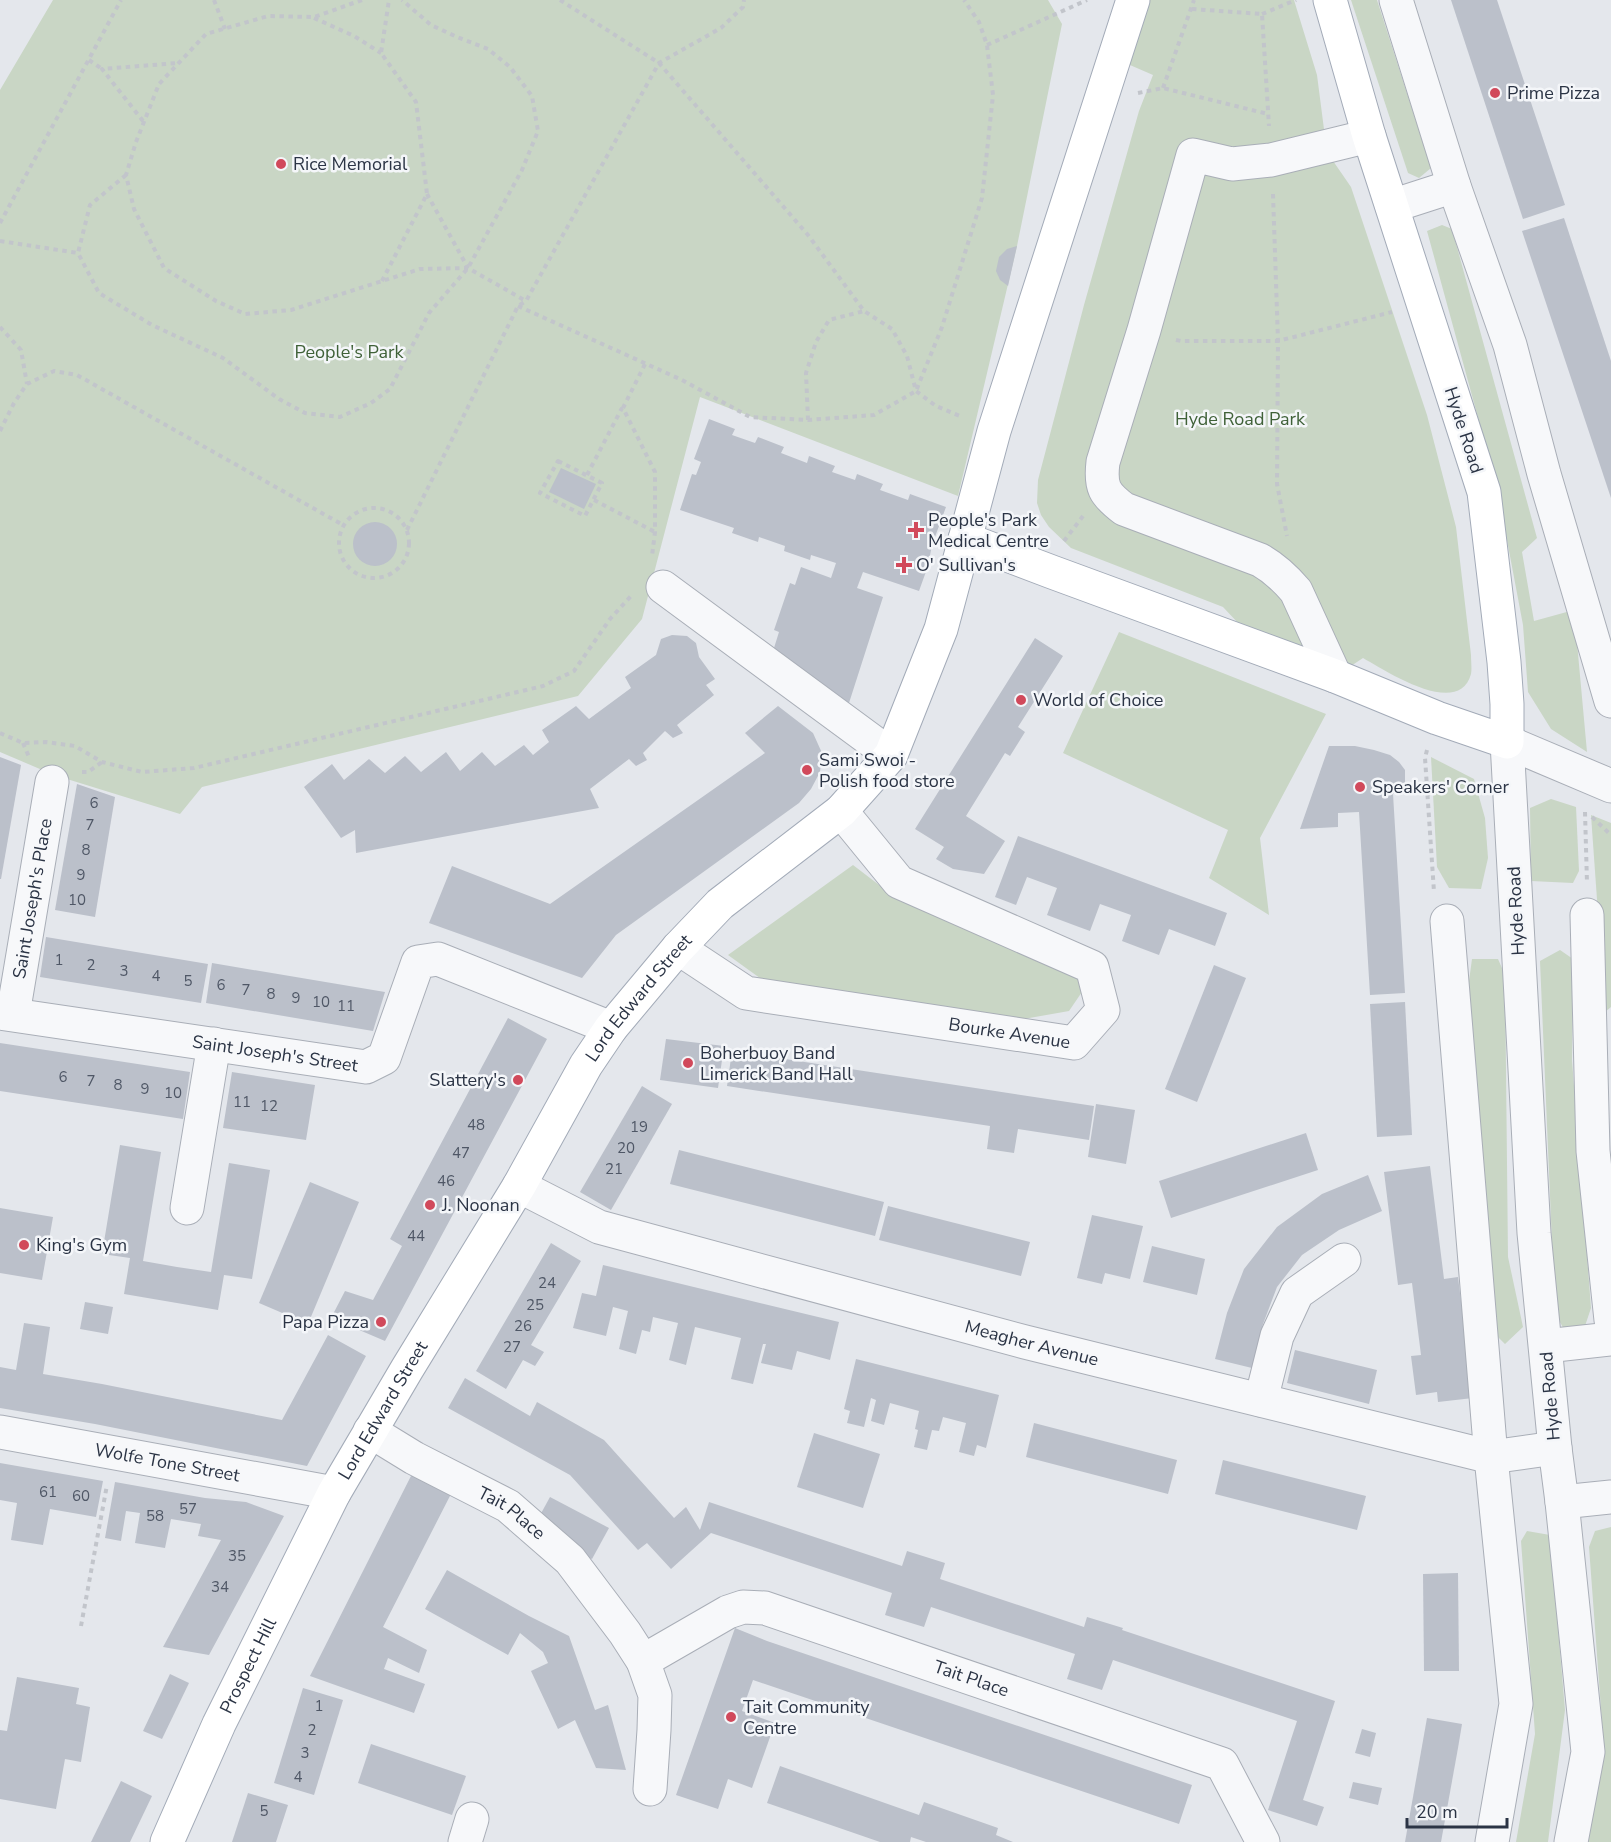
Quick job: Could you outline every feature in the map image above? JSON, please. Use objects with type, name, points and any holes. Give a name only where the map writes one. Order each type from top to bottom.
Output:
[{"type":"main road","name":"Lord Edward Street","points":[[334,1493],[519,1186],[585,1065],[611,1028],[678,948],[720,904],[841,811],[891,755],[941,629],[994,432],[1132,0]]},
{"type":"main road","name":"Hyde Road","points":[[1330,0],[1370,136],[1484,492],[1504,662],[1507,704],[1506,742]]},
{"type":"main road","points":[[965,539],[1506,742]]},
{"type":"main road","name":"Prospect Hill","points":[[167,1842],[219,1724],[334,1493]]},
{"type":"street","points":[[1396,0],[1454,186],[1510,345],[1544,474],[1611,701]]},
{"type":"street","points":[[1335,676],[1296,591],[1273,568],[1260,560],[1124,508],[1111,499],[1103,488],[1101,475],[1193,155],[1232,164],[1271,160],[1370,136]]},
{"type":"street","points":[[1392,206],[1454,186]]},
{"type":"street","points":[[649,581],[891,755]]},
{"type":"street","points":[[1506,742],[1611,786]]},
{"type":"street","name":"Hyde Road","points":[[1506,742],[1534,1233],[1588,1752],[1571,1842]]},
{"type":"street","name":"Saint Joseph's Place","points":[[6,1013],[52,782]]},
{"type":"street","name":"Bourke Avenue","points":[[678,948],[746,993],[1074,1043],[1103,1010],[1092,967],[898,882],[841,811]]},
{"type":"street","points":[[1587,915],[1593,1151],[1611,1320]]},
{"type":"street","points":[[1447,921],[1491,1457],[1516,1704],[1492,1842]]},
{"type":"street","name":"Saint Joseph's Street","points":[[6,1013],[366,1067],[384,1058],[418,962],[438,959],[611,1028]]},
{"type":"street","points":[[187,1208],[214,1044]]},
{"type":"street","name":"Meagher Avenue","points":[[519,1186],[599,1227],[1013,1339],[1491,1457],[1555,1448]]},
{"type":"street","points":[[1261,1401],[1277,1336],[1297,1293],[1344,1260]]},
{"type":"street","points":[[1546,1346],[1611,1339]]},
{"type":"street","name":"Tait Place","points":[[370,1431],[414,1458],[508,1506],[570,1560],[625,1633],[643,1661],[655,1695],[650,1790]]},
{"type":"street","name":"Wolfe Tone Street","points":[[0,1432],[334,1493]]},
{"type":"street","points":[[1562,1502],[1611,1497]]},
{"type":"street","name":"Tait Place","points":[[643,1661],[728,1612],[743,1607],[765,1608],[1222,1764],[1263,1842]]},
{"type":"path","points":[[0,223],[122,0]]},
{"type":"path","points":[[214,0],[225,29]]},
{"type":"path","points":[[362,0],[314,17],[268,16],[206,34],[159,84],[126,175],[90,205],[78,253],[99,293],[152,325],[223,358],[296,409],[305,413],[340,417],[371,403],[390,389],[429,313],[468,268],[522,170],[538,131],[532,96],[510,67],[488,49],[431,25],[402,0]]},
{"type":"path","points":[[381,53],[389,0]]},
{"type":"path","points":[[560,0],[659,63],[808,235],[864,311],[892,329],[907,356],[916,391],[936,406],[994,432]]},
{"type":"path","points":[[407,530],[518,306],[526,301],[659,63],[720,28],[743,7],[744,0]]},
{"type":"path","points":[[518,306],[682,380],[750,417],[808,420],[874,415],[916,391],[942,327],[982,198],[993,95],[987,45],[979,22],[964,0]]},
{"type":"path","points":[[987,45],[1087,0]]},
{"type":"path","points":[[1163,88],[1194,0]]},
{"type":"path","points":[[1192,9],[1262,14],[1296,0]]},
{"type":"path","points":[[1262,14],[1275,237],[1278,341],[1277,484],[1282,519],[1288,540]]},
{"type":"path","points":[[314,17],[354,36],[381,53],[416,102],[427,194],[468,268]]},
{"type":"path","points":[[89,60],[102,69],[144,122]]},
{"type":"path","points":[[102,69],[178,63]]},
{"type":"path","points":[[1137,93],[1163,88],[1268,114]]},
{"type":"path","points":[[126,175],[134,209],[164,268],[216,301],[245,314],[291,310],[420,269],[468,268],[526,301]]},
{"type":"path","points":[[382,281],[427,194]]},
{"type":"path","points":[[0,241],[78,253]]},
{"type":"path","points":[[808,420],[806,373],[816,342],[829,320],[864,311]]},
{"type":"path","points":[[1143,330],[1181,341],[1278,341],[1398,311]]},
{"type":"path","points":[[0,327],[21,350],[27,384]]},
{"type":"path","points":[[587,475],[645,364]]},
{"type":"path","points":[[0,431],[14,403],[27,384],[54,371],[77,375],[343,525]]},
{"type":"path","points":[[0,734],[23,742],[75,746],[102,762],[142,772],[194,768],[543,686],[574,671],[610,619],[649,581],[655,532],[655,472],[623,408]]},
{"type":"path","points":[[558,461],[602,483],[594,500],[585,516],[540,493],[558,461]]},
{"type":"path","points":[[594,500],[655,532]]},
{"type":"path","points":[[373,507],[385,509],[396,515],[407,530],[410,542],[405,561],[397,570],[382,578],[369,578],[350,570],[341,556],[338,544],[343,525],[352,515],[362,509],[373,507]]},
{"type":"path","points":[[1437,718],[1425,758],[1434,893],[1447,921]]},
{"type":"path","points":[[1587,915],[1585,810],[1611,835]]},
{"type":"path","points":[[81,1626],[113,1452]]},
{"type":"green space","name":"People's Park","points":[[53,0],[1048,0],[1062,24],[1017,246],[958,496],[700,397],[642,619],[578,696],[202,787],[180,814],[54,775],[0,752],[0,90]]},
{"type":"green space","name":"Hyde Road Park","points":[[1143,0],[1294,0],[1317,75],[1325,137],[1331,158],[1351,187],[1427,415],[1456,527],[1471,655],[1471,674],[1464,687],[1452,692],[1421,688],[1363,658],[1351,666],[1239,624],[1223,607],[1071,548],[1049,527],[1041,515],[1037,503],[1038,480],[1084,305],[1139,111],[1153,75],[1123,62]]},
{"type":"green space","points":[[1351,0],[1377,0],[1431,168],[1419,178],[1408,173]]},
{"type":"green space","points":[[1442,225],[1452,229],[1537,538],[1522,552],[1534,621],[1574,610],[1587,752],[1551,729],[1528,692],[1523,625],[1497,487],[1427,231]]},
{"type":"green space","points":[[1119,632],[1326,714],[1260,838],[1269,915],[1209,878],[1228,830],[1063,753]]},
{"type":"green space","points":[[1431,757],[1474,779],[1485,818],[1488,858],[1481,889],[1449,888],[1437,867]]},
{"type":"green space","points":[[1551,799],[1576,807],[1579,871],[1573,883],[1531,881],[1530,808]]},
{"type":"green space","points":[[1591,815],[1611,823],[1611,1007],[1605,1012]]},
{"type":"green space","points":[[853,865],[900,901],[1073,968],[1084,989],[1069,1011],[1018,1020],[768,984],[728,955]]},
{"type":"green space","points":[[1560,950],[1573,959],[1572,1060],[1591,1308],[1584,1329],[1566,1333],[1555,1313],[1540,961]]},
{"type":"green space","points":[[1472,959],[1498,959],[1505,975],[1508,1257],[1523,1327],[1505,1344],[1494,1333],[1469,981]]},
{"type":"green space","points":[[1611,1527],[1611,1842],[1588,1842],[1603,1736],[1589,1547],[1595,1531]]},
{"type":"green space","points":[[1527,1531],[1550,1535],[1565,1710],[1548,1842],[1516,1842],[1535,1734],[1521,1541]]},
{"type":"building","points":[[1451,0],[1497,0],[1565,205],[1523,219]]},
{"type":"building","points":[[1564,218],[1611,361],[1611,498],[1522,231]]},
{"type":"building","points":[[1017,246],[1008,286],[1000,280],[996,271],[999,257],[1007,249]]},
{"type":"building","points":[[709,419],[735,429],[732,435],[755,443],[758,437],[784,447],[781,453],[807,463],[809,456],[835,466],[832,472],[855,480],[857,474],[883,484],[880,490],[908,500],[910,494],[946,507],[919,591],[863,572],[857,588],[883,597],[849,703],[774,648],[779,632],[774,630],[790,583],[795,585],[801,567],[831,578],[836,563],[811,555],[810,560],[784,551],[785,546],[759,537],[758,542],[732,533],[734,528],[680,510],[692,474],[696,475],[701,462],[694,459]]},
{"type":"building","points":[[561,468],[596,484],[584,509],[549,492]]},
{"type":"building","points":[[375,522],[390,529],[397,544],[390,559],[375,566],[360,559],[353,544],[360,529]]},
{"type":"building","points":[[672,635],[687,636],[696,643],[699,657],[715,679],[706,685],[714,695],[677,725],[683,733],[673,738],[665,731],[643,753],[647,760],[636,766],[629,759],[590,789],[599,808],[356,853],[355,830],[341,838],[304,787],[332,764],[344,780],[369,759],[385,773],[405,756],[421,772],[446,752],[460,771],[482,752],[495,766],[524,745],[533,755],[549,742],[542,730],[576,706],[589,719],[631,688],[625,677],[656,655],[661,639]]},
{"type":"building","points":[[1035,638],[1063,656],[1018,727],[1025,732],[1010,756],[1005,753],[966,816],[1005,841],[984,874],[953,869],[936,859],[944,847],[915,829]]},
{"type":"building","points":[[778,706],[813,733],[822,753],[820,772],[811,789],[799,803],[616,935],[582,978],[429,923],[452,866],[550,904],[765,753],[745,733]]},
{"type":"building","points":[[1329,746],[1355,746],[1390,755],[1405,770],[1403,790],[1393,794],[1405,993],[1370,995],[1359,812],[1338,813],[1338,827],[1300,829]]},
{"type":"building","points":[[0,757],[21,765],[1,879],[0,879]]},
{"type":"building","points":[[77,784],[115,797],[95,917],[55,910]]},
{"type":"building","points":[[1018,836],[1227,913],[1215,946],[1169,929],[1159,955],[1122,941],[1131,915],[1100,904],[1090,931],[1079,927],[1047,915],[1057,888],[1027,877],[1016,905],[995,897]]},
{"type":"building","points":[[46,937],[208,964],[201,1003],[40,977]]},
{"type":"building","points":[[212,963],[385,992],[373,1031],[206,1003]]},
{"type":"building","points":[[1214,965],[1246,978],[1197,1102],[1165,1089]]},
{"type":"building","points":[[1405,1002],[1412,1135],[1377,1137],[1370,1004]]},
{"type":"building","points":[[508,1018],[547,1039],[385,1341],[331,1318],[345,1291],[373,1300],[402,1246],[390,1239]]},
{"type":"building","points":[[666,1039],[724,1046],[718,1088],[660,1080]]},
{"type":"building","points":[[0,1043],[190,1072],[183,1119],[0,1091]]},
{"type":"building","points":[[732,1051],[1094,1106],[1089,1140],[1018,1129],[1014,1153],[987,1149],[990,1126],[727,1086]]},
{"type":"building","points":[[232,1072],[315,1085],[306,1140],[223,1128]]},
{"type":"building","points":[[642,1086],[672,1104],[611,1210],[580,1192]]},
{"type":"building","points":[[1096,1104],[1135,1110],[1126,1164],[1088,1157]]},
{"type":"building","points":[[1306,1133],[1318,1170],[1171,1218],[1159,1181]]},
{"type":"building","points":[[120,1145],[161,1152],[143,1261],[177,1267],[211,1272],[229,1163],[270,1170],[252,1279],[224,1275],[218,1310],[124,1294],[130,1258],[102,1254]]},
{"type":"building","points":[[679,1150],[884,1202],[875,1236],[670,1184]]},
{"type":"building","points":[[1430,1166],[1444,1279],[1458,1277],[1473,1398],[1438,1402],[1437,1392],[1416,1395],[1411,1356],[1421,1355],[1412,1283],[1398,1285],[1384,1172]]},
{"type":"building","points":[[1368,1175],[1382,1211],[1339,1230],[1302,1255],[1277,1287],[1263,1324],[1252,1368],[1215,1359],[1227,1313],[1244,1269],[1277,1227],[1322,1194]]},
{"type":"building","points":[[310,1182],[359,1202],[308,1324],[259,1303]]},
{"type":"building","points":[[888,1206],[1030,1242],[1021,1276],[879,1240]]},
{"type":"building","name":"King's Gym","points":[[0,1208],[53,1217],[42,1280],[0,1273]]},
{"type":"building","points":[[1092,1215],[1143,1226],[1130,1279],[1105,1273],[1102,1284],[1077,1278]]},
{"type":"building","points":[[551,1243],[581,1261],[531,1345],[544,1352],[535,1366],[523,1360],[506,1389],[476,1371]]},
{"type":"building","points":[[1152,1246],[1205,1259],[1197,1295],[1143,1282]]},
{"type":"building","points":[[603,1265],[839,1322],[830,1360],[797,1351],[792,1370],[761,1363],[766,1344],[763,1344],[753,1384],[731,1379],[741,1338],[695,1327],[686,1365],[669,1360],[678,1323],[653,1317],[650,1332],[642,1330],[636,1354],[619,1349],[628,1311],[613,1307],[606,1336],[573,1328],[582,1293],[596,1296]]},
{"type":"building","points":[[85,1302],[113,1307],[108,1334],[80,1329]]},
{"type":"building","points":[[24,1323],[50,1327],[43,1374],[282,1420],[328,1335],[366,1356],[307,1466],[95,1424],[0,1408],[0,1367],[16,1370]]},
{"type":"building","points":[[1295,1350],[1377,1370],[1369,1404],[1287,1383]]},
{"type":"building","points":[[856,1359],[999,1395],[986,1448],[977,1445],[974,1456],[959,1452],[966,1423],[943,1417],[939,1431],[932,1430],[927,1450],[914,1447],[919,1411],[890,1403],[884,1425],[871,1421],[876,1400],[871,1398],[864,1427],[847,1423],[850,1411],[844,1409]]},
{"type":"building","points":[[465,1378],[530,1416],[537,1402],[604,1440],[674,1518],[686,1507],[700,1530],[709,1502],[902,1566],[907,1551],[945,1563],[940,1579],[1084,1627],[1087,1617],[1123,1628],[1122,1630],[1335,1701],[1303,1800],[1324,1807],[1317,1826],[1268,1810],[1297,1721],[1113,1660],[1102,1690],[1067,1679],[1075,1654],[931,1607],[924,1627],[885,1615],[892,1593],[711,1533],[671,1569],[647,1543],[638,1550],[570,1475],[448,1408]]},
{"type":"building","points":[[1034,1423],[1177,1460],[1168,1494],[1026,1457]]},
{"type":"building","points":[[814,1433],[880,1454],[863,1508],[797,1487]]},
{"type":"building","points":[[1223,1460],[1366,1496],[1357,1530],[1215,1494]]},
{"type":"building","points":[[0,1463],[103,1481],[96,1517],[50,1509],[43,1545],[11,1540],[17,1503],[0,1500]]},
{"type":"building","points":[[413,1472],[452,1492],[383,1627],[427,1650],[419,1673],[388,1658],[384,1669],[425,1684],[414,1713],[310,1676]]},
{"type":"building","points":[[115,1482],[205,1498],[246,1502],[284,1516],[209,1655],[163,1647],[221,1540],[198,1536],[201,1524],[171,1519],[165,1548],[135,1543],[140,1513],[126,1511],[121,1541],[105,1538]]},
{"type":"building","points":[[550,1497],[609,1528],[592,1559],[533,1528]]},
{"type":"building","points":[[447,1570],[569,1636],[595,1710],[608,1705],[626,1770],[596,1768],[575,1720],[558,1729],[531,1671],[548,1663],[543,1652],[520,1633],[508,1655],[425,1609]]},
{"type":"building","points":[[1458,1573],[1459,1671],[1424,1671],[1423,1574]]},
{"type":"building","points":[[735,1628],[767,1641],[1192,1785],[1179,1824],[753,1680],[742,1711],[775,1723],[752,1788],[728,1779],[718,1809],[676,1795]]},
{"type":"building","points":[[170,1674],[189,1683],[162,1739],[143,1731]]},
{"type":"building","points":[[17,1677],[79,1688],[76,1704],[90,1707],[81,1762],[65,1759],[56,1809],[0,1799],[0,1730],[7,1731]]},
{"type":"building","points":[[303,1688],[343,1700],[314,1795],[274,1783]]},
{"type":"building","points":[[1427,1718],[1462,1724],[1458,1748],[1441,1842],[1405,1842]]},
{"type":"building","points":[[1362,1729],[1376,1733],[1370,1757],[1355,1753]]},
{"type":"building","points":[[371,1744],[466,1776],[452,1815],[358,1783]]},
{"type":"building","points":[[780,1766],[919,1815],[924,1802],[998,1828],[996,1835],[1013,1842],[926,1842],[911,1837],[910,1842],[880,1842],[767,1803]]},
{"type":"building","points":[[121,1781],[152,1796],[130,1842],[91,1842]]},
{"type":"building","points":[[1353,1782],[1382,1788],[1378,1805],[1349,1798]]},
{"type":"building","points":[[248,1793],[288,1805],[276,1842],[232,1842]]},
{"type":"place","name":"Prime Pizza","points":[[1495,93]]},
{"type":"place","name":"Rice Memorial","points":[[281,164]]},
{"type":"place","name":"People's Park Medical Centre","points":[[916,530]]},
{"type":"place","name":"O' Sullivan's","points":[[904,565]]},
{"type":"place","name":"World of Choice","points":[[1021,700]]},
{"type":"place","name":"Sami Swoi - Polish food store","points":[[807,770]]},
{"type":"place","name":"Speakers' Corner","points":[[1360,787]]},
{"type":"place","name":"Boherbuoy Band Limerick Band Hall","points":[[688,1063]]},
{"type":"place","name":"Slattery's","points":[[518,1080]]},
{"type":"place","name":"J. Noonan","points":[[430,1205]]},
{"type":"place","name":"King's Gym","points":[[24,1245]]},
{"type":"place","name":"Papa Pizza","points":[[381,1322]]},
{"type":"place","name":"Tait Community Centre","points":[[731,1717]]}]
